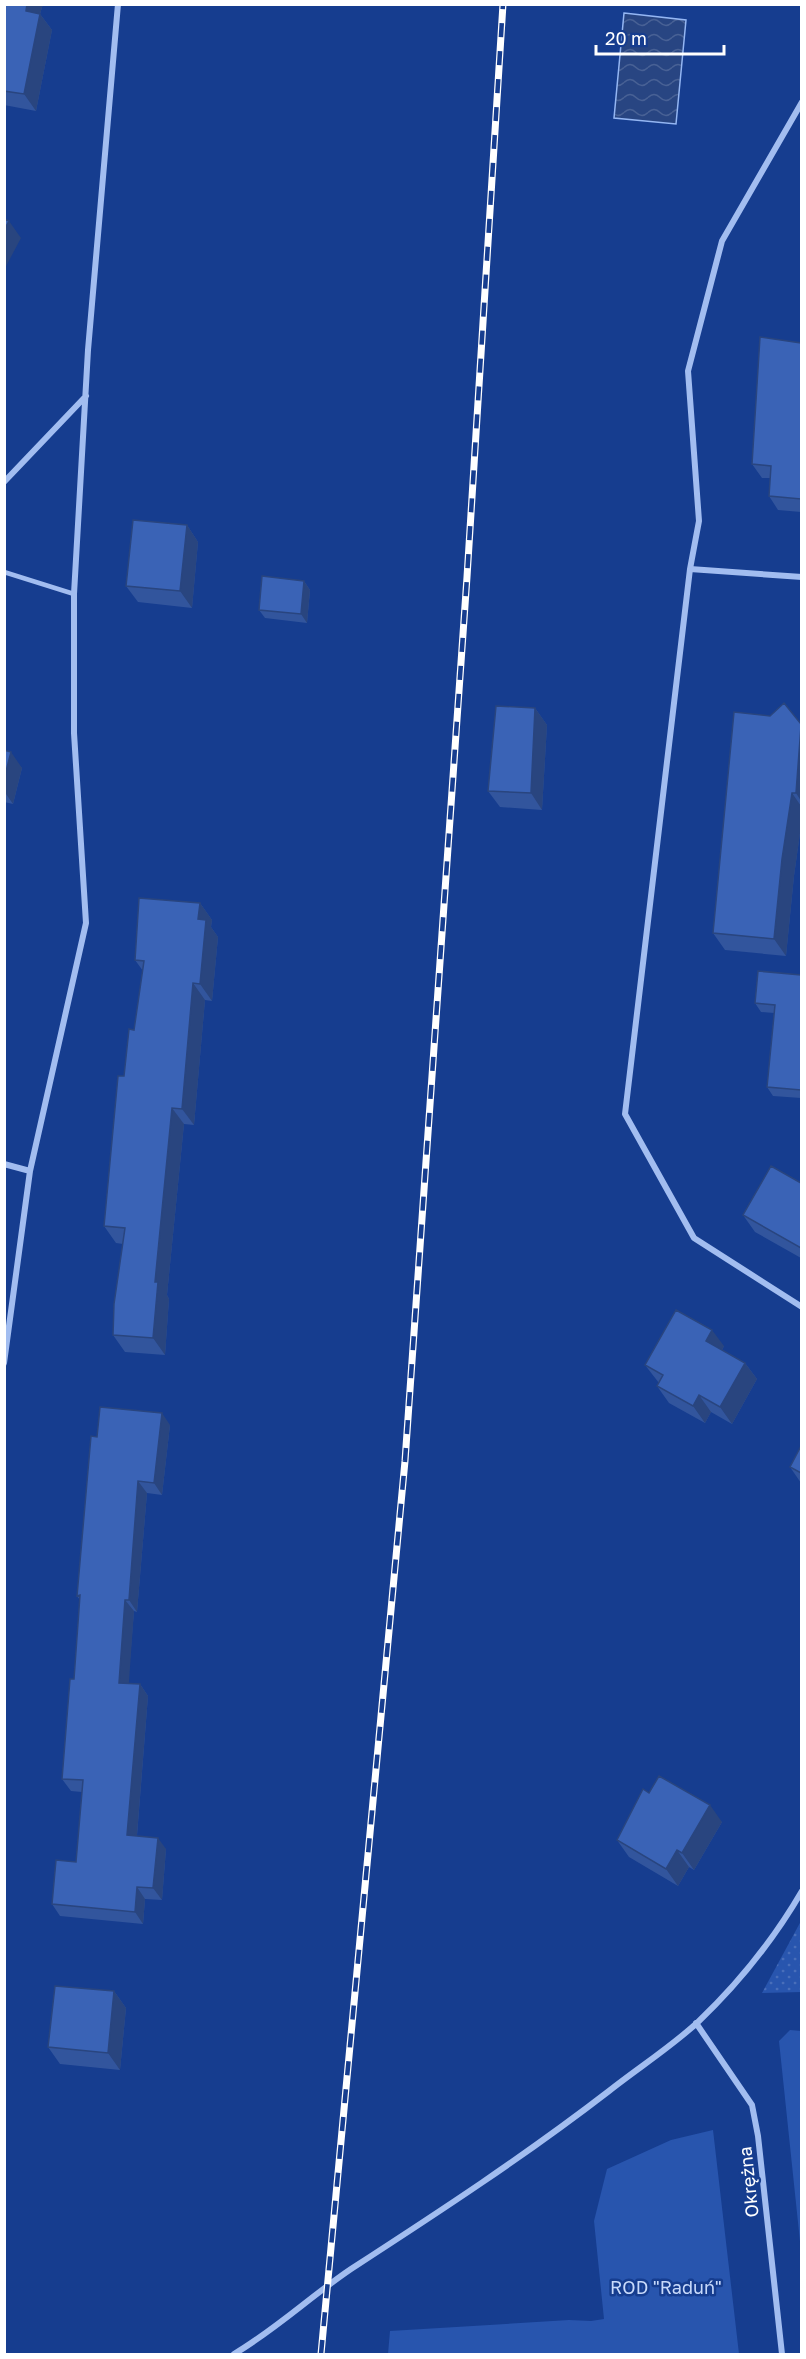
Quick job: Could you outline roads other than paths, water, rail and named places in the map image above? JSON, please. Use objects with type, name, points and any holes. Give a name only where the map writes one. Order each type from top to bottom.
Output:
[{"type":"street","points":[[4,1363],[30,1171],[86,923],[74,733],[74,594],[86,396],[118,4]]},
{"type":"street","points":[[801,102],[722,241],[688,371],[699,521],[690,569],[625,1114],[694,1238],[801,1307]]},
{"type":"street","points":[[4,482],[86,396]]},
{"type":"street","points":[[690,569],[801,577]]},
{"type":"street","points":[[4,1164],[30,1171]]},
{"type":"street","points":[[234,2355],[328,2285],[462,2198],[555,2133],[696,2023],[743,1976],[789,1912],[801,1890]]},
{"type":"street","name":"Okrężna","points":[[696,2023],[752,2105],[758,2136],[783,2355]]},
{"type":"lane","points":[[4,572],[74,594]]},
{"type":"water","points":[[624,13],[686,20],[676,124],[614,118]]},
{"type":"railway","points":[[321,2354],[405,1461],[467,577],[503,4]]},
{"type":"park label","name":"ROD \"Raduń\"","points":[[666,2287]]}]
